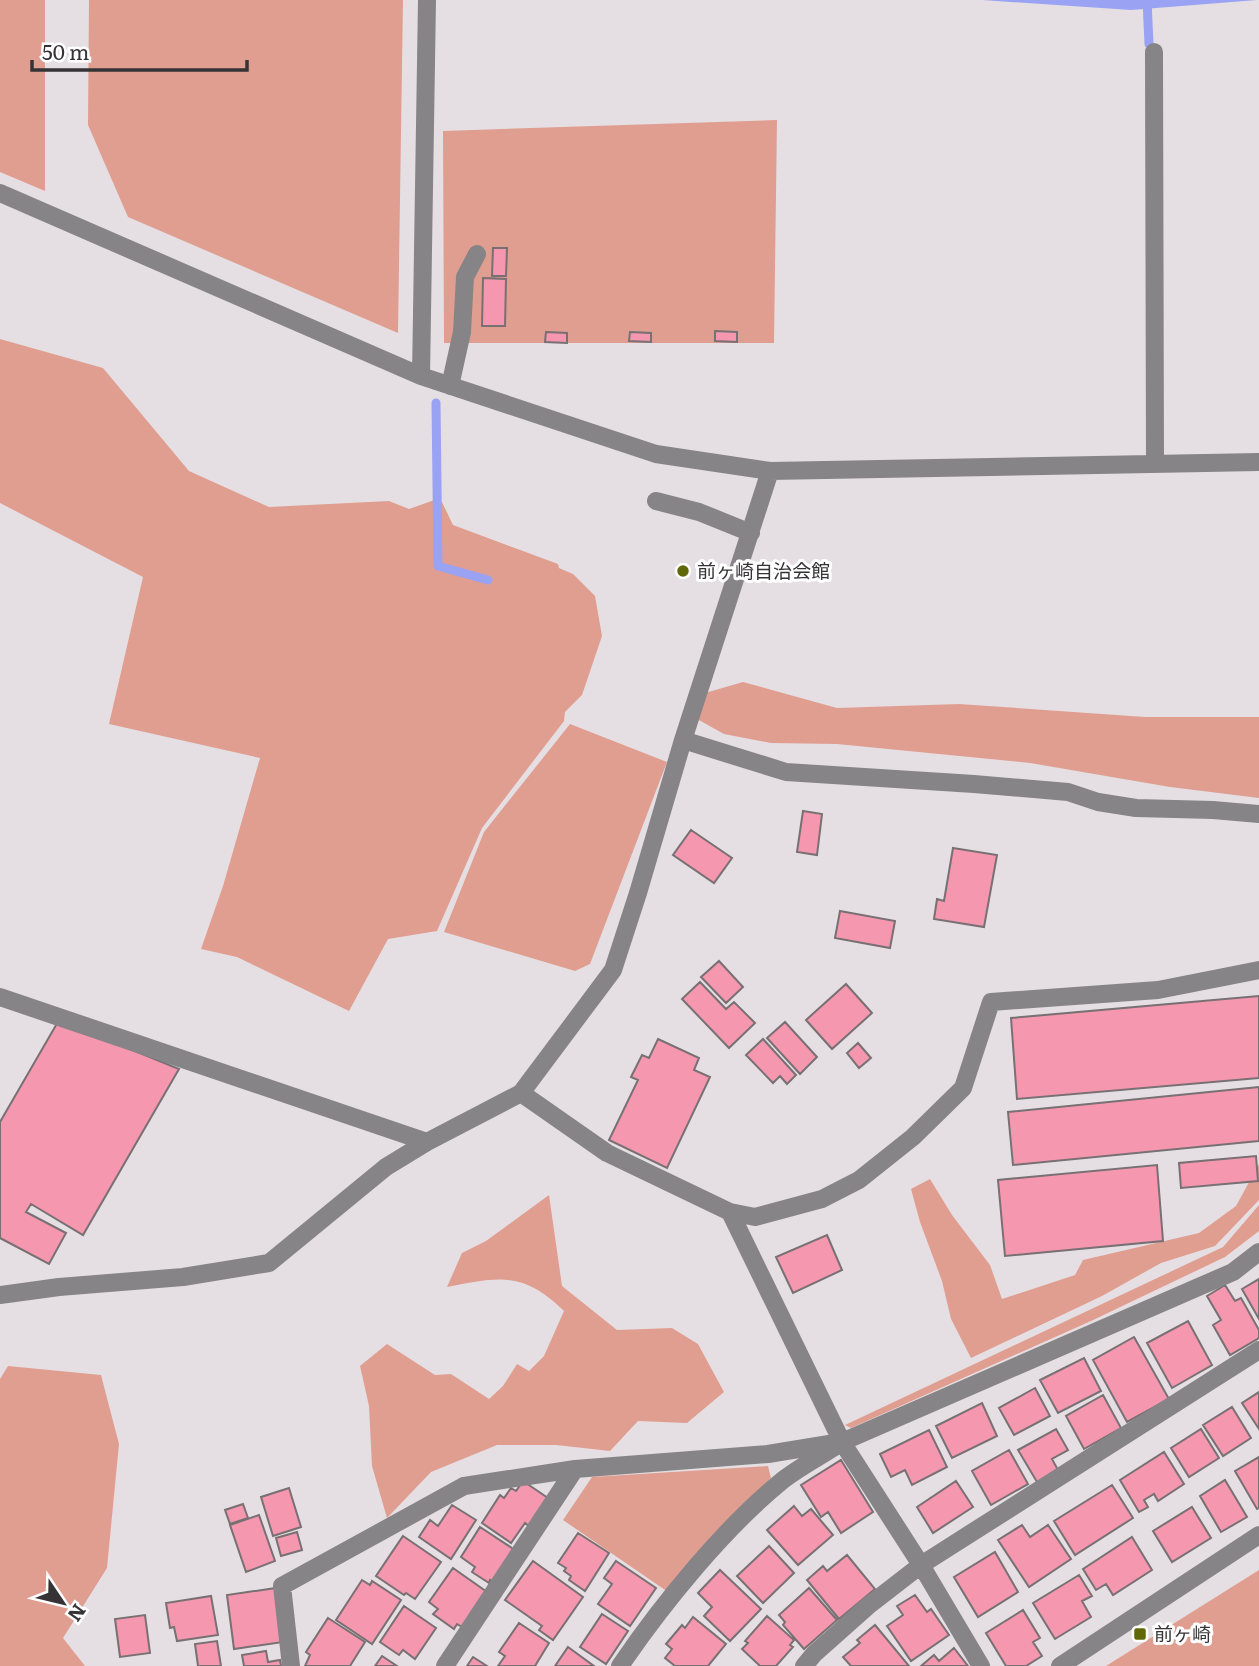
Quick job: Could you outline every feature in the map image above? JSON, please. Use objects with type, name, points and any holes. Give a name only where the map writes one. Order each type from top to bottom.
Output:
[{"type":"street","points":[[421,376],[427,0]]},
{"type":"street","points":[[1154,52],[1155,464]]},
{"type":"street","points":[[0,193],[421,376],[656,454],[770,471],[1259,462]]},
{"type":"street","points":[[450,386],[463,332],[465,277],[477,254]]},
{"type":"street","points":[[0,1295],[59,1287],[183,1277],[269,1263],[386,1167],[427,1142],[521,1094],[613,970],[683,740],[770,471]]},
{"type":"street","points":[[656,501],[699,512],[751,533]]},
{"type":"street","points":[[683,740],[786,772],[1068,792],[1098,802],[1136,808],[1259,814]]},
{"type":"street","points":[[521,1094],[607,1153],[730,1212],[755,1217],[822,1199],[859,1180],[913,1136],[963,1088],[991,1002],[1158,990],[1259,970]]},
{"type":"street","points":[[2,1004],[427,1142]]},
{"type":"street","points":[[730,1212],[842,1442],[921,1564],[981,1666]]},
{"type":"street","points":[[620,1666],[642,1633],[726,1534],[784,1480],[842,1442],[1233,1272],[1259,1252]]},
{"type":"street","points":[[804,1666],[868,1606],[921,1564],[1259,1350]]},
{"type":"street","points":[[291,1666],[282,1586],[464,1486],[575,1469],[768,1454],[842,1442]]},
{"type":"street","points":[[445,1666],[575,1469]]},
{"type":"street","points":[[1060,1666],[1259,1535]]},
{"type":"shaded area","points":[[0,0],[45,0],[45,191],[0,172]]},
{"type":"shaded area","points":[[89,0],[403,0],[398,333],[128,217],[88,125]]},
{"type":"shaded area","points":[[777,120],[774,343],[444,343],[443,131]]},
{"type":"shaded area","points":[[0,339],[103,368],[189,471],[269,507],[389,501],[409,509],[440,498],[453,525],[558,564],[559,568],[573,574],[595,596],[602,636],[582,695],[565,712],[564,721],[482,828],[437,931],[388,939],[349,1011],[237,957],[201,949],[223,886],[260,758],[109,724],[143,577],[0,503]]},
{"type":"shaded area","points":[[743,682],[837,708],[959,704],[1145,717],[1259,717],[1259,798],[1170,787],[1030,763],[837,744],[771,743],[724,734],[697,719],[705,693]]},
{"type":"shaded area","points":[[570,724],[667,762],[590,964],[575,971],[444,932],[484,832]]},
{"type":"shaded area","points":[[1259,1164],[1259,1200],[1215,1246],[1161,1263],[1102,1296],[971,1358],[951,1319],[942,1281],[911,1189],[930,1179],[952,1215],[990,1265],[1002,1299],[1075,1275],[1083,1260],[1199,1233],[1236,1206]]},
{"type":"shaded area","points":[[549,1195],[562,1286],[617,1330],[672,1328],[698,1344],[724,1392],[687,1423],[638,1421],[610,1451],[556,1445],[497,1445],[431,1472],[387,1518],[372,1466],[369,1406],[360,1366],[387,1344],[435,1375],[451,1374],[489,1399],[503,1386],[517,1364],[529,1371],[544,1356],[564,1311],[536,1289],[510,1280],[447,1287],[462,1253],[486,1241]]},
{"type":"shaded area","points":[[1259,1205],[1259,1231],[1225,1257],[1091,1321],[851,1428],[845,1425],[1223,1247]]},
{"type":"shaded area","points":[[8,1366],[101,1375],[119,1444],[107,1568],[63,1638],[85,1666],[0,1666],[0,1379]]},
{"type":"shaded area","points":[[768,1466],[771,1478],[668,1592],[563,1520],[592,1477]]},
{"type":"shaded area","points":[[1259,1570],[1259,1666],[1106,1666]]},
{"type":"water","points":[[982,0],[1257,0],[1131,10]]},
{"type":"building","points":[[493,248],[507,248],[506,276],[492,276]]},
{"type":"building","points":[[483,278],[506,279],[505,326],[482,326]]},
{"type":"building","points":[[715,331],[737,332],[737,342],[715,341]]},
{"type":"building","points":[[546,332],[567,333],[567,343],[545,342]]},
{"type":"building","points":[[630,332],[651,333],[651,342],[629,341]]},
{"type":"building","points":[[803,811],[822,814],[817,855],[797,852]]},
{"type":"building","points":[[691,830],[732,858],[714,883],[673,855]]},
{"type":"building","points":[[953,848],[997,855],[984,927],[934,919],[937,899],[944,901]]},
{"type":"building","points":[[840,911],[895,921],[890,948],[835,938]]},
{"type":"building","points":[[719,961],[743,987],[726,1003],[701,977]]},
{"type":"building","points":[[700,982],[726,1009],[734,1002],[755,1023],[729,1048],[682,999]]},
{"type":"building","points":[[846,984],[872,1013],[832,1049],[806,1020]]},
{"type":"building","points":[[1259,996],[1259,1078],[1017,1099],[1011,1018]]},
{"type":"building","points":[[59,1020],[179,1069],[83,1235],[31,1204],[26,1212],[66,1233],[49,1264],[0,1238],[0,1122]]},
{"type":"building","points":[[785,1022],[817,1057],[800,1074],[767,1038]]},
{"type":"building","points":[[658,1039],[699,1058],[694,1070],[710,1077],[667,1168],[609,1140],[638,1080],[631,1077],[642,1055],[649,1058]]},
{"type":"building","points":[[763,1039],[796,1075],[787,1084],[780,1076],[773,1083],[746,1055]]},
{"type":"building","points":[[858,1043],[871,1058],[859,1068],[847,1053]]},
{"type":"building","points":[[1259,1087],[1259,1141],[1013,1165],[1008,1112]]},
{"type":"building","points":[[1256,1156],[1258,1181],[1181,1188],[1179,1163]]},
{"type":"building","points":[[1157,1165],[1163,1241],[1005,1256],[998,1180]]},
{"type":"building","points":[[827,1235],[842,1270],[793,1293],[776,1257]]},
{"type":"building","points":[[1259,1279],[1259,1319],[1242,1289]]},
{"type":"building","points":[[1225,1285],[1235,1301],[1241,1298],[1259,1330],[1259,1338],[1230,1355],[1213,1325],[1221,1320],[1207,1296]]},
{"type":"building","points":[[1188,1321],[1212,1365],[1172,1388],[1147,1343]]},
{"type":"building","points":[[1134,1337],[1169,1399],[1127,1422],[1093,1360]]},
{"type":"building","points":[[1084,1358],[1101,1391],[1058,1413],[1040,1380]]},
{"type":"building","points":[[1035,1388],[1050,1416],[1014,1435],[999,1408]]},
{"type":"building","points":[[1259,1392],[1259,1429],[1242,1403]]},
{"type":"building","points":[[1103,1395],[1121,1428],[1084,1449],[1066,1416]]},
{"type":"building","points":[[982,1403],[997,1436],[952,1458],[936,1426]]},
{"type":"building","points":[[1232,1407],[1251,1438],[1223,1456],[1203,1425]]},
{"type":"building","points":[[1056,1429],[1068,1450],[1052,1459],[1058,1470],[1037,1482],[1018,1450]]},
{"type":"building","points":[[1201,1429],[1219,1458],[1189,1477],[1171,1448]]},
{"type":"building","points":[[929,1430],[947,1467],[912,1485],[905,1470],[891,1477],[880,1454]]},
{"type":"building","points":[[1009,1450],[1028,1484],[991,1505],[972,1471]]},
{"type":"building","points":[[1164,1452],[1184,1484],[1158,1501],[1154,1494],[1144,1500],[1148,1507],[1139,1512],[1120,1480]]},
{"type":"building","points":[[1259,1457],[1259,1508],[1257,1509],[1235,1471]]},
{"type":"building","points":[[841,1460],[873,1512],[841,1533],[828,1512],[821,1517],[801,1485]]},
{"type":"building","points":[[1225,1480],[1247,1517],[1221,1532],[1200,1496]]},
{"type":"building","points":[[523,1481],[548,1498],[530,1527],[525,1523],[511,1543],[482,1523],[500,1495],[504,1498],[511,1488],[516,1491]]},
{"type":"building","points":[[956,1481],[973,1507],[933,1533],[917,1507]]},
{"type":"building","points":[[1112,1485],[1133,1518],[1075,1555],[1054,1521]]},
{"type":"building","points":[[289,1488],[301,1527],[273,1536],[261,1497]]},
{"type":"building","points":[[243,1504],[248,1518],[230,1524],[225,1510]]},
{"type":"building","points":[[452,1505],[476,1520],[451,1559],[419,1537],[430,1520],[438,1526]]},
{"type":"building","points":[[794,1506],[802,1516],[811,1509],[833,1535],[798,1565],[767,1530]]},
{"type":"building","points":[[1192,1507],[1211,1538],[1172,1562],[1153,1531]]},
{"type":"building","points":[[259,1515],[275,1561],[246,1572],[230,1525]]},
{"type":"building","points":[[1022,1525],[1030,1537],[1048,1525],[1071,1559],[1029,1587],[998,1540]]},
{"type":"building","points":[[480,1527],[515,1550],[494,1582],[490,1580],[489,1583],[472,1572],[475,1567],[461,1557]]},
{"type":"building","points":[[297,1532],[302,1550],[281,1556],[276,1538]]},
{"type":"building","points":[[578,1533],[609,1553],[585,1591],[569,1580],[571,1576],[564,1571],[566,1568],[558,1563]]},
{"type":"building","points":[[403,1536],[441,1562],[415,1599],[406,1593],[404,1595],[376,1576]]},
{"type":"building","points":[[1132,1537],[1152,1570],[1113,1595],[1106,1584],[1096,1590],[1083,1569]]},
{"type":"building","points":[[769,1546],[794,1573],[763,1603],[737,1576]]},
{"type":"building","points":[[995,1552],[1018,1592],[978,1617],[954,1577]]},
{"type":"building","points":[[847,1555],[875,1589],[839,1619],[807,1580],[823,1566],[827,1571]]},
{"type":"building","points":[[533,1561],[583,1597],[553,1640],[539,1630],[542,1626],[505,1600]]},
{"type":"building","points":[[616,1561],[656,1588],[630,1626],[598,1604],[612,1584],[604,1578]]},
{"type":"building","points":[[453,1568],[487,1592],[462,1627],[457,1624],[454,1629],[433,1614],[438,1609],[429,1602]]},
{"type":"building","points":[[720,1570],[761,1609],[730,1641],[704,1616],[712,1607],[698,1593]]},
{"type":"building","points":[[1079,1575],[1092,1596],[1082,1601],[1091,1617],[1055,1639],[1033,1603]]},
{"type":"building","points":[[362,1580],[370,1585],[372,1581],[401,1600],[372,1644],[336,1620]]},
{"type":"building","points":[[276,1588],[283,1642],[234,1649],[227,1595]]},
{"type":"building","points":[[809,1588],[837,1620],[804,1649],[783,1625],[785,1622],[779,1615]]},
{"type":"building","points":[[915,1595],[927,1612],[931,1609],[949,1635],[911,1661],[887,1626],[903,1615],[897,1606]]},
{"type":"building","points":[[211,1596],[218,1635],[177,1641],[174,1627],[170,1628],[166,1603]]},
{"type":"building","points":[[404,1606],[436,1628],[415,1659],[403,1650],[399,1655],[380,1642]]},
{"type":"building","points":[[1023,1610],[1040,1638],[1033,1642],[1042,1656],[1026,1666],[1006,1666],[986,1633]]},
{"type":"building","points":[[602,1614],[628,1631],[606,1664],[580,1647]]},
{"type":"building","points":[[145,1615],[150,1653],[120,1657],[115,1619]]},
{"type":"building","points":[[767,1616],[794,1640],[790,1645],[793,1647],[776,1666],[760,1666],[742,1649],[748,1643],[745,1641]]},
{"type":"building","points":[[693,1617],[726,1644],[708,1666],[675,1666],[665,1658],[672,1649],[666,1644],[682,1625],[685,1628]]},
{"type":"building","points":[[328,1618],[365,1642],[350,1666],[305,1666],[310,1655],[306,1652]]},
{"type":"building","points":[[519,1623],[549,1643],[535,1666],[498,1666],[505,1656],[499,1652]]},
{"type":"building","points":[[875,1625],[909,1666],[851,1666],[843,1657],[860,1643],[857,1640]]},
{"type":"building","points":[[217,1641],[221,1666],[198,1666],[195,1644]]},
{"type":"building","points":[[568,1647],[594,1666],[555,1666]]},
{"type":"building","points":[[954,1648],[968,1666],[921,1666],[934,1655],[939,1661]]},
{"type":"building","points":[[266,1651],[268,1662],[280,1660],[281,1666],[244,1666],[242,1655]]},
{"type":"building","points":[[382,1656],[397,1666],[375,1666]]},
{"type":"building","points":[[473,1657],[487,1666],[467,1666]]},
{"type":"waterway","points":[[1147,0],[1149,44]]},
{"type":"waterway","points":[[436,403],[438,566],[488,580]]},
{"type":"place","name":"前ヶ崎自治会館","points":[[683,571]]},
{"type":"place","name":"前ヶ崎","points":[[1140,1634]]}]
